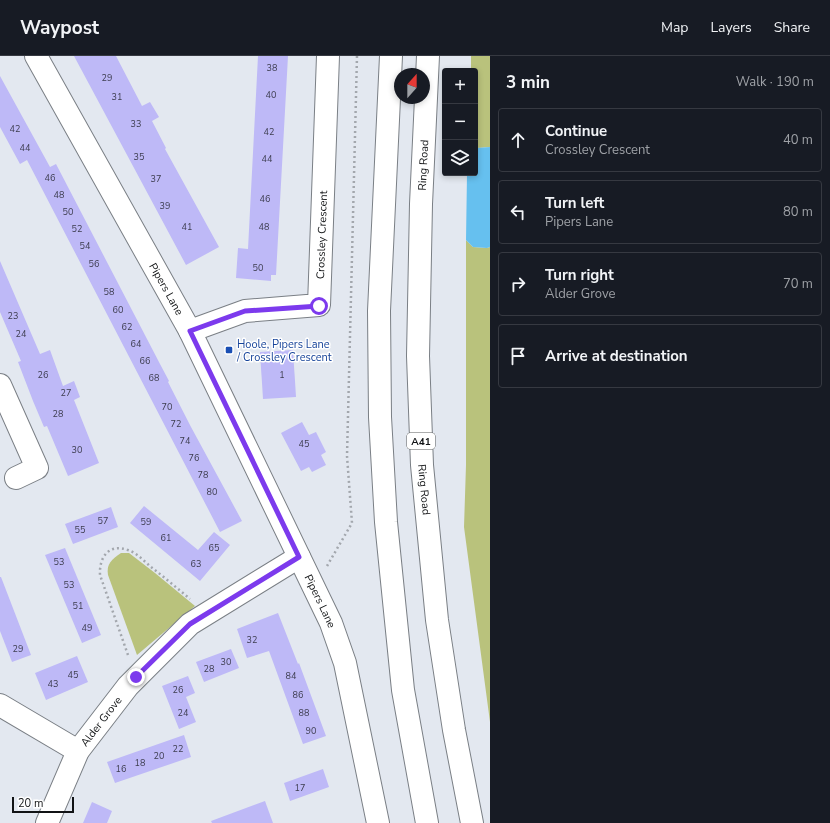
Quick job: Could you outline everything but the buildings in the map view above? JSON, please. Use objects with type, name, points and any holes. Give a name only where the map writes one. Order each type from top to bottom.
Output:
[{"type":"main road","name":"Pipers Lane","points":[[36,56],[190,331],[331,624],[345,663],[378,823]]},
{"type":"main road","name":"Crossley Crescent","points":[[190,331],[245,311],[319,306],[328,56]]},
{"type":"main road","points":[[391,56],[379,311],[380,417],[386,522],[403,690],[427,823]]},
{"type":"main road","name":"Ring Road","points":[[428,56],[421,204],[418,356],[422,465],[436,620],[454,730],[472,823]]},
{"type":"main road","points":[[0,385],[37,468],[16,478]]},
{"type":"main road","name":"Alder Grove","points":[[47,823],[78,751],[136,677],[190,624],[299,557]]},
{"type":"main road","points":[[0,705],[78,751]]},
{"type":"path","points":[[314,587],[352,523],[346,456],[356,56]]},
{"type":"path","points":[[136,677],[100,575],[100,564],[106,552],[116,548],[128,550],[140,557],[207,613]]},
{"type":"green space","points":[[471,56],[490,56],[490,147],[478,148],[478,68],[471,68]]},
{"type":"green space","points":[[466,240],[473,247],[490,247],[490,722],[464,527],[466,465]]},
{"type":"green space","points":[[121,553],[129,553],[195,606],[137,655],[108,575],[110,562]]},
{"type":"water","points":[[490,147],[490,247],[487,248],[473,247],[466,240],[467,176],[478,176],[478,148]]},
{"type":"place","name":"Hoole, Pipers Lane / Crossley Crescent","points":[[229,350]]},
{"type":"route","points":[[136,677],[190,624],[299,557],[190,331],[245,311],[319,306]]}]
